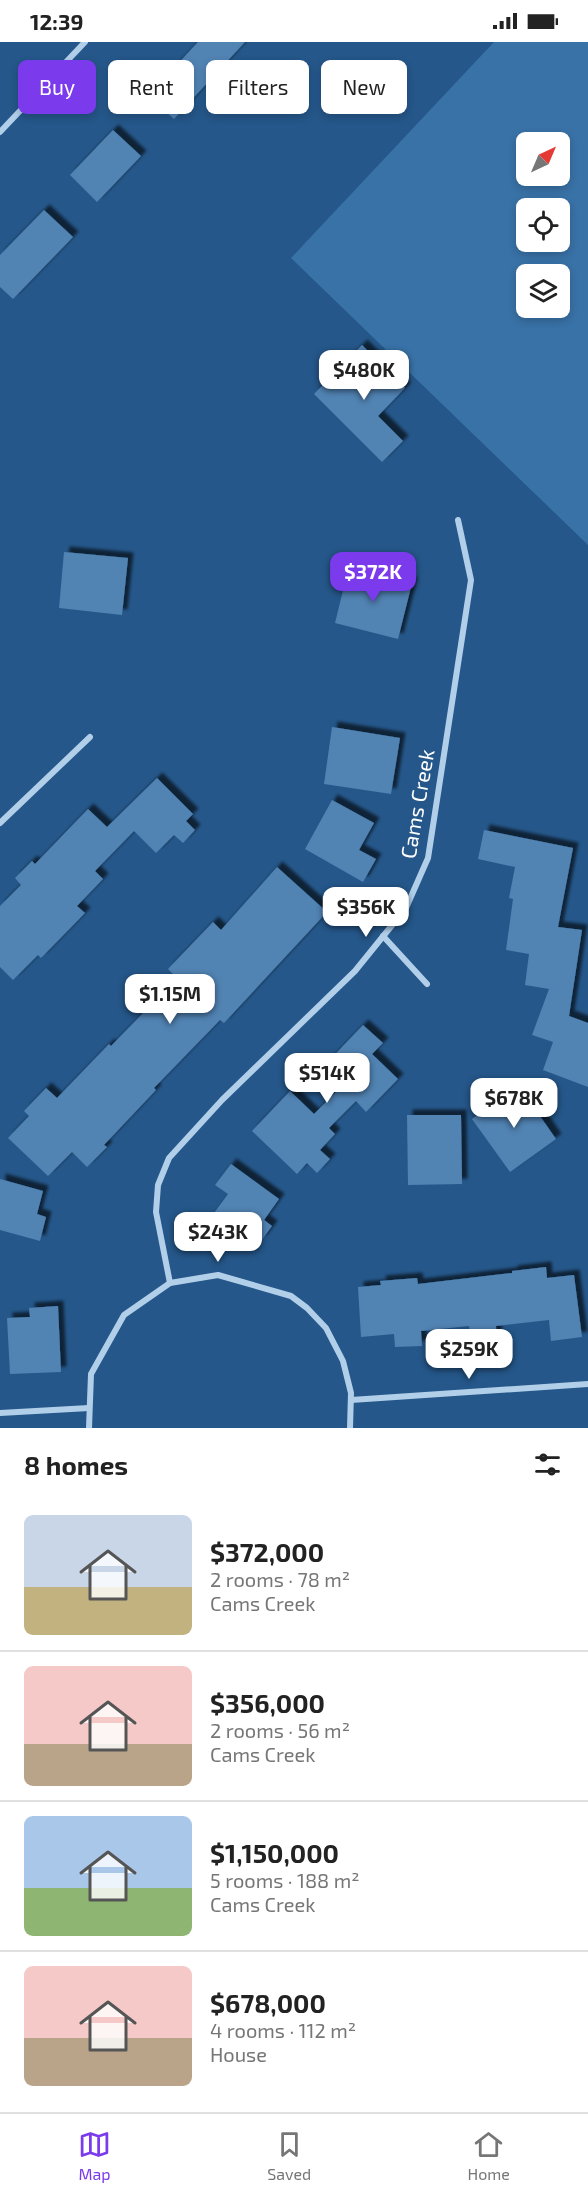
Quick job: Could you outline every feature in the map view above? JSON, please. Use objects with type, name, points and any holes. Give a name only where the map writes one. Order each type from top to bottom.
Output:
[{"type":"street","points":[[0,132],[86,42]]},
{"type":"street","name":"Cams Creek","points":[[170,1283],[156,1212],[158,1185],[169,1158],[222,1100],[355,971],[406,908],[428,858],[471,580],[458,520]]},
{"type":"street","points":[[0,823],[90,737]]},
{"type":"street","points":[[383,936],[427,984]]},
{"type":"street","points":[[89,1428],[91,1374],[124,1315],[170,1283],[218,1275],[291,1296],[307,1308],[326,1328],[343,1361],[351,1400],[350,1428]]},
{"type":"street","points":[[351,1400],[588,1383]]},
{"type":"street","points":[[0,1413],[89,1408]]},
{"type":"shaded area","points":[[494,42],[588,42],[588,545],[291,258]]},
{"type":"building","points":[[198,42],[245,42],[228,60],[206,60],[206,84],[194,97],[194,60],[181,60]]},
{"type":"building","points":[[168,114],[179,114],[174,119]]},
{"type":"building","points":[[113,130],[141,156],[97,202],[70,175]]},
{"type":"building","points":[[44,210],[73,237],[13,299],[0,287],[0,255]]},
{"type":"building","points":[[362,345],[405,388],[378,416],[403,441],[382,462],[314,394]]},
{"type":"building","points":[[64,552],[128,558],[122,615],[59,608]]},
{"type":"building","points":[[349,566],[412,583],[398,639],[335,623]]},
{"type":"building","points":[[332,727],[400,738],[391,794],[324,784]]},
{"type":"building","points":[[157,778],[193,814],[186,821],[195,830],[183,843],[174,835],[156,853],[134,831],[95,871],[103,879],[77,906],[85,913],[41,958],[38,955],[13,980],[0,967],[0,906],[21,885],[15,878],[32,861],[35,864],[88,809],[107,827]]},
{"type":"building","points":[[332,800],[374,823],[359,850],[376,859],[363,882],[305,849]]},
{"type":"building","points":[[484,830],[573,848],[558,927],[582,930],[569,1016],[588,1023],[588,1087],[543,1070],[553,1042],[532,1035],[549,989],[525,985],[529,954],[506,950],[513,899],[509,898],[515,867],[478,859]]},
{"type":"building","points":[[277,867],[327,912],[224,1023],[220,1020],[154,1088],[156,1090],[104,1145],[107,1147],[87,1167],[72,1152],[48,1176],[8,1138],[29,1116],[24,1111],[46,1088],[57,1098],[109,1044],[111,1046],[177,978],[168,969],[213,922],[221,930]]},
{"type":"building","points":[[363,1025],[383,1043],[372,1054],[398,1079],[366,1112],[356,1101],[329,1128],[335,1134],[320,1150],[330,1159],[317,1173],[307,1163],[297,1174],[252,1131],[290,1091],[314,1114],[341,1087],[321,1069]]},
{"type":"building","points":[[519,1086],[556,1139],[510,1172],[472,1119]]},
{"type":"building","points":[[407,1115],[461,1115],[462,1184],[408,1185]]},
{"type":"building","points":[[231,1164],[279,1199],[264,1220],[272,1226],[261,1241],[254,1236],[243,1251],[206,1224],[228,1194],[215,1185]]},
{"type":"building","points":[[0,1179],[43,1191],[37,1214],[46,1217],[40,1241],[0,1230]]},
{"type":"building","points":[[546,1267],[547,1278],[574,1275],[582,1337],[551,1341],[549,1320],[496,1326],[497,1341],[471,1344],[469,1326],[421,1331],[422,1346],[395,1347],[394,1334],[361,1337],[358,1287],[381,1285],[380,1281],[417,1278],[418,1284]]},
{"type":"building","points":[[58,1306],[61,1372],[10,1374],[7,1318],[30,1317],[29,1308]]}]
